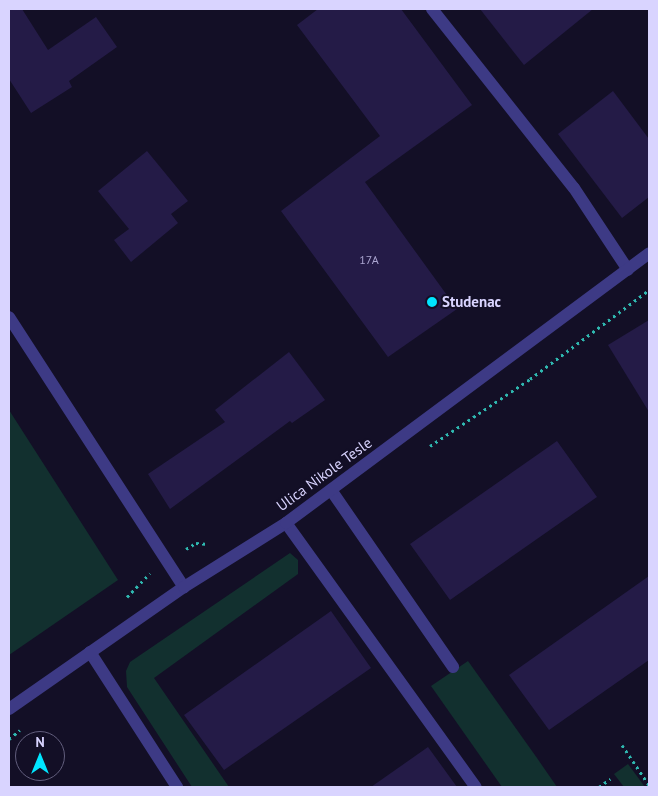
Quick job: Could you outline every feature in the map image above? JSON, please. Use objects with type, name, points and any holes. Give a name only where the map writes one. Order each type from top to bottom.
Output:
[{"type":"street","points":[[432,9],[574,188],[628,270]]},
{"type":"street","name":"Ulica Nikole Tesle","points":[[9,709],[184,587],[286,523],[649,253]]},
{"type":"street","points":[[9,317],[184,587]]},
{"type":"street","points":[[331,490],[453,667]]},
{"type":"street","points":[[286,523],[476,787]]},
{"type":"street","points":[[90,652],[177,787]]},
{"type":"path","points":[[622,745],[649,785]]},
{"type":"path","points":[[599,787],[610,779]]},
{"type":"green space","points":[[9,410],[118,580],[9,655]]},
{"type":"green space","points":[[290,553],[298,560],[298,574],[154,678],[229,787],[192,787],[127,687],[126,671],[130,662]]},
{"type":"green space","points":[[468,661],[557,787],[502,787],[431,686]]},
{"type":"green space","points":[[628,764],[645,787],[624,787],[614,774]]},
{"type":"building","points":[[9,9],[22,9],[48,50],[96,17],[117,47],[69,81],[72,87],[31,113],[9,79]]},
{"type":"building","points":[[318,9],[401,9],[472,105],[365,182],[457,309],[388,357],[281,211],[380,136],[297,25]]},
{"type":"building","points":[[480,9],[593,9],[524,65]]},
{"type":"building","points":[[613,91],[649,139],[649,197],[622,218],[558,134]]},
{"type":"building","points":[[147,151],[188,201],[171,214],[178,223],[131,262],[114,240],[129,229],[98,191]]},
{"type":"building","points":[[649,320],[649,412],[608,345]]},
{"type":"building","points":[[289,352],[325,400],[292,423],[290,421],[170,509],[148,474],[225,422],[215,410]]},
{"type":"building","points":[[557,441],[597,497],[450,600],[410,544]]},
{"type":"building","points":[[649,576],[649,660],[549,730],[509,675]]},
{"type":"building","points":[[331,611],[371,668],[224,770],[184,715]]},
{"type":"building","points":[[428,747],[457,787],[371,787]]},
{"type":"place","name":"Studenac","points":[[432,302]]}]
